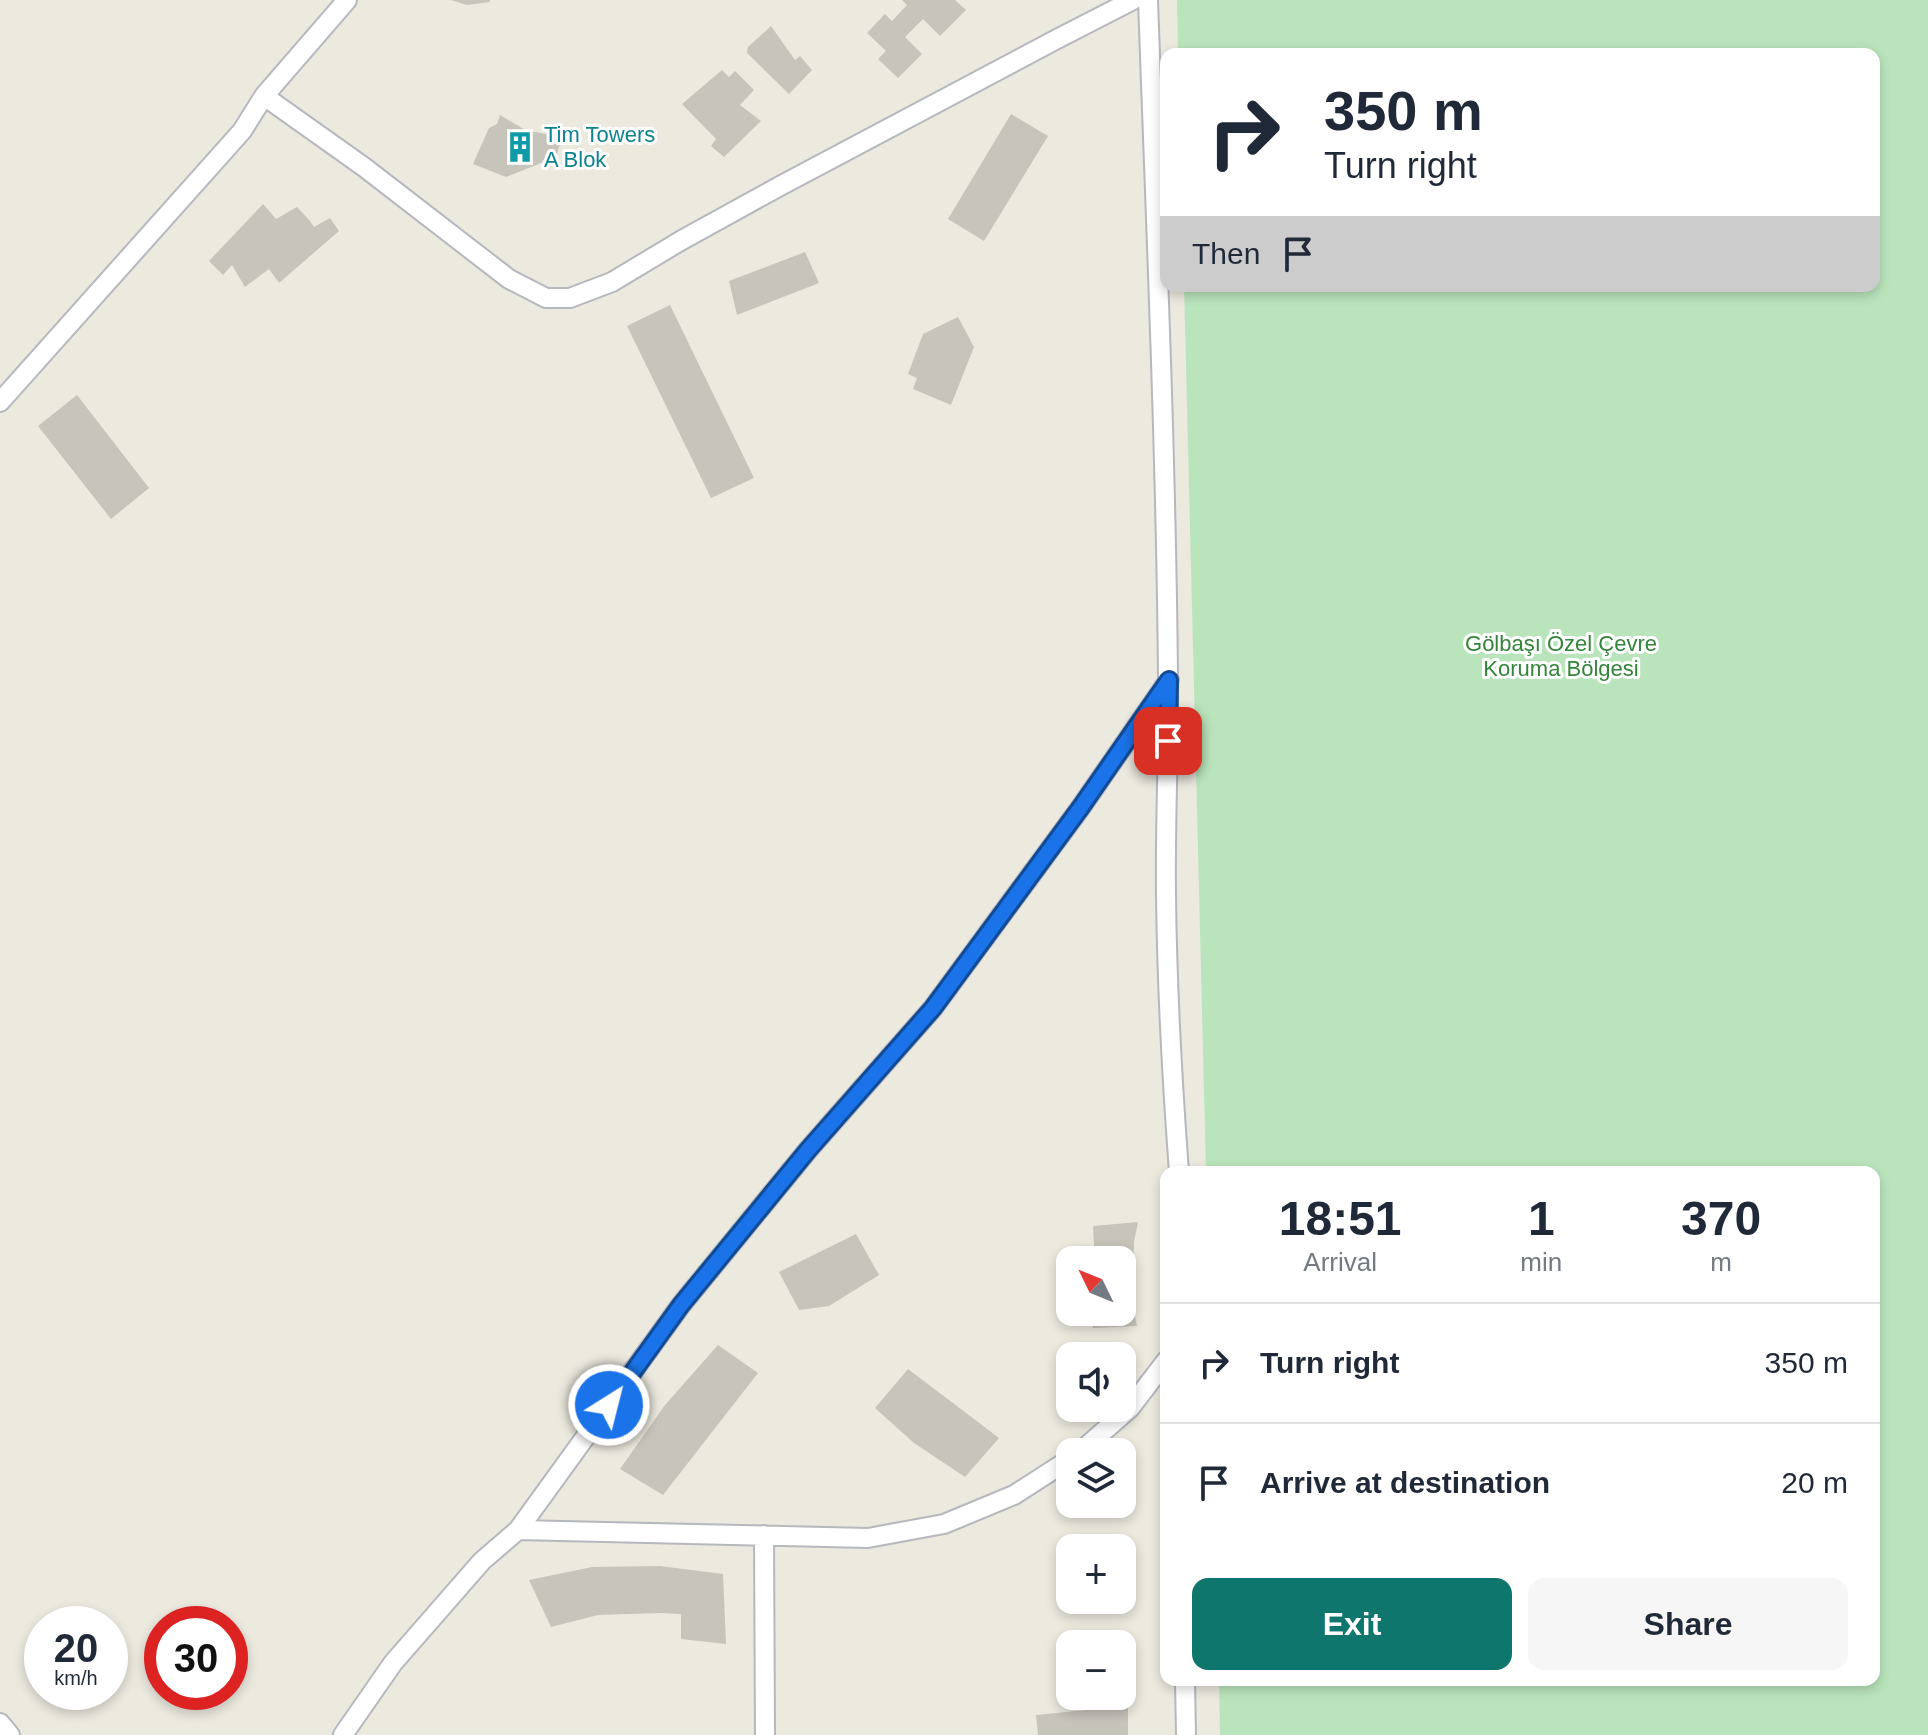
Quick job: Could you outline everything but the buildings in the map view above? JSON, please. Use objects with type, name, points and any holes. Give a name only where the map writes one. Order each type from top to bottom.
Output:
[{"type":"street","points":[[0,402],[242,131],[264,96],[347,0]]},
{"type":"street","points":[[264,96],[364,167],[509,279],[546,298],[570,298],[612,282],[780,186],[1133,0]]},
{"type":"street","points":[[1148,0],[1169,680],[1165,891],[1170,1061],[1179,1166]]},
{"type":"street","points":[[343,1735],[393,1663],[482,1561],[518,1530],[681,1305],[808,1150],[933,1008],[1081,807],[1169,680]]},
{"type":"street","points":[[1096,1438],[1130,1408],[1160,1369]]},
{"type":"street","points":[[518,1530],[868,1538],[944,1524],[1014,1495],[1056,1468]]},
{"type":"street","points":[[764,1535],[765,1735]]},
{"type":"street","points":[[1185,1686],[1186,1735]]},
{"type":"street","points":[[0,1723],[10,1735]]},
{"type":"green space","name":"Gölbaşı Özel Çevre Koruma Bölgesi","points":[[1177,0],[1928,0],[1928,1735],[1220,1735],[1219,1686],[1880,1686],[1880,1166],[1206,1166],[1184,292],[1880,292],[1880,48],[1178,48]]},
{"type":"place","name":"Tim Towers A Blok","points":[[520,147]]},
{"type":"route","points":[[609,1405],[681,1305],[808,1150],[933,1008],[1081,807],[1169,680],[1168,741]]}]
